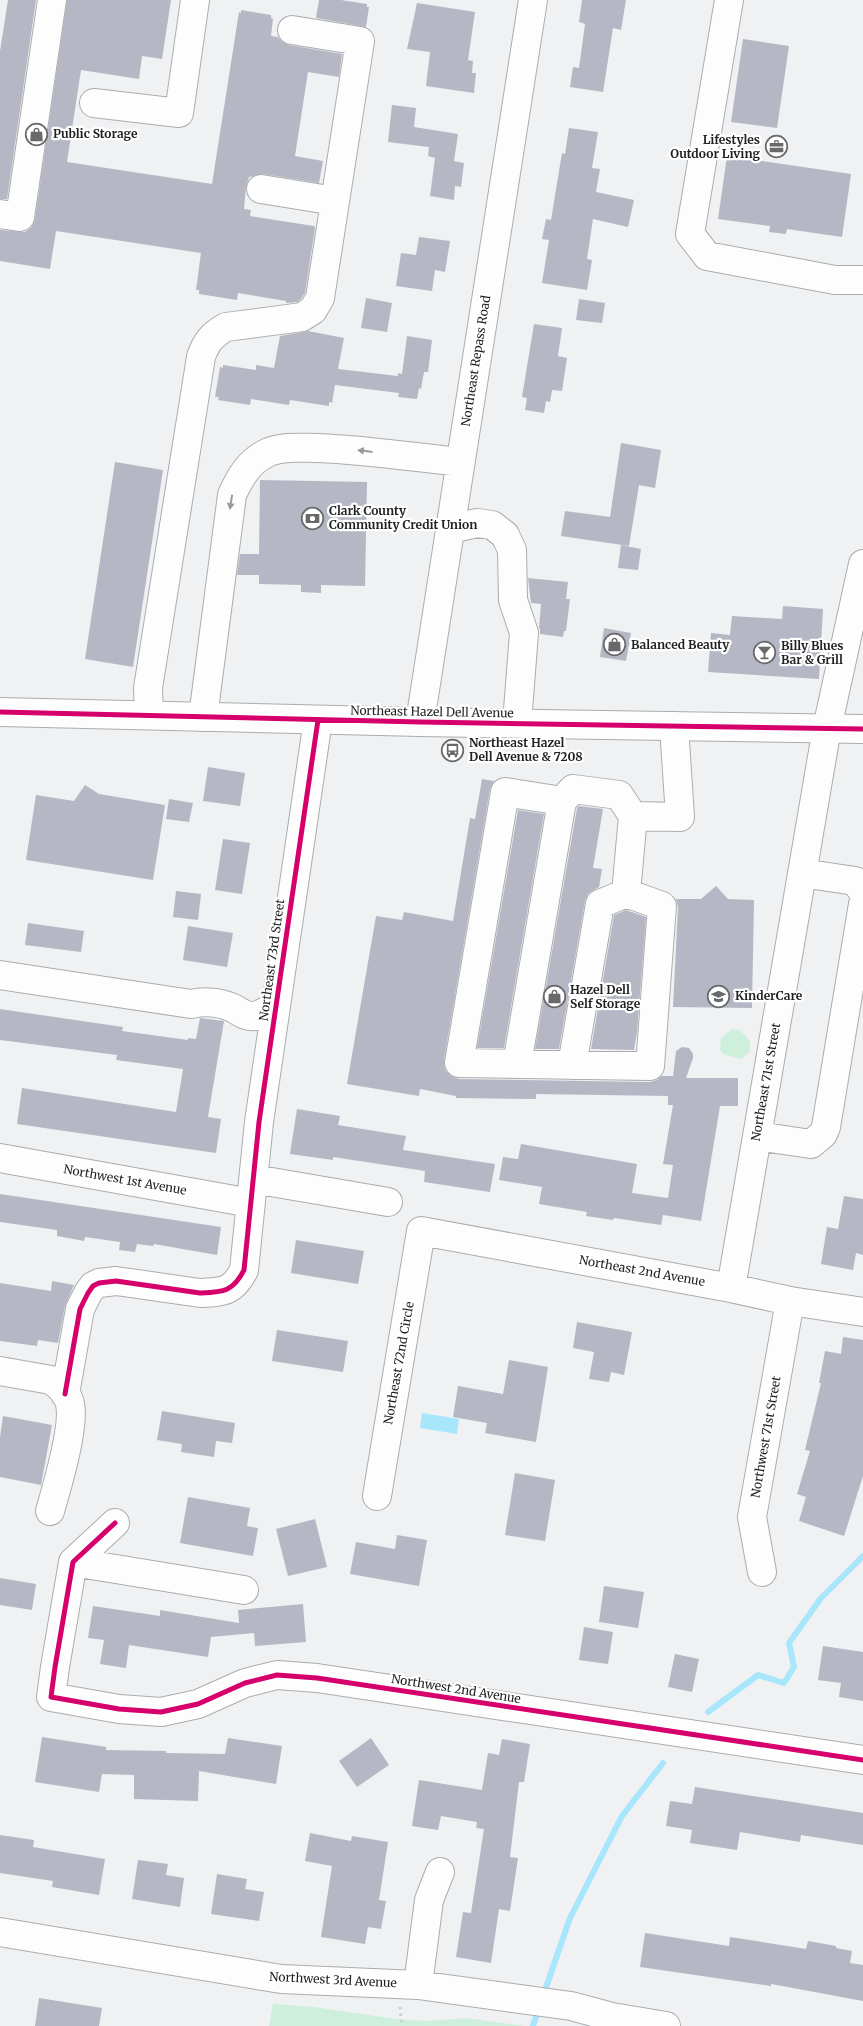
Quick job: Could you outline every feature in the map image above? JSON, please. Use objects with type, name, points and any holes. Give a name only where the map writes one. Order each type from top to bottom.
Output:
[{"type":"street","points":[[0,214],[20,217],[52,0]]},
{"type":"street","points":[[94,103],[180,113],[195,0]]},
{"type":"street","name":"Northeast Repass Road","points":[[420,722],[533,0]]},
{"type":"street","points":[[729,0],[690,234],[707,256],[835,280],[863,280]]},
{"type":"street","points":[[149,715],[148,688],[201,357],[206,344],[215,333],[226,327],[302,317],[313,310],[320,298],[360,40],[292,30]]},
{"type":"street","points":[[261,190],[335,201]]},
{"type":"street","points":[[203,717],[232,494],[239,477],[252,463],[267,453],[285,447],[344,449],[460,462]]},
{"type":"street","points":[[450,528],[477,523],[492,526],[505,534],[512,550],[512,600],[524,633],[517,723]]},
{"type":"street","name":"Northeast 71st Street","points":[[731,1288],[828,728],[863,564]]},
{"type":"street","name":"Northeast Hazel Dell Avenue","points":[[0,712],[318,720],[863,729]]},
{"type":"street","name":"Northeast 73rd Street","points":[[66,1394],[80,1309],[93,1286],[116,1280],[200,1293],[214,1293],[236,1284],[244,1270],[259,1122],[318,720]]},
{"type":"street","points":[[633,816],[680,817],[674,726]]},
{"type":"street","points":[[517,1064],[562,801],[572,789],[619,795],[633,816],[626,893]]},
{"type":"street","points":[[562,801],[505,792],[459,1063],[650,1066],[662,906],[626,893],[600,904],[572,1064]]},
{"type":"street","points":[[802,873],[855,881],[863,892]]},
{"type":"street","points":[[757,1136],[811,1144],[823,1134],[826,1127],[863,904]]},
{"type":"street","points":[[0,975],[191,1004],[201,1002],[216,1003],[231,1007],[246,1016],[256,1016],[276,1006]]},
{"type":"street","name":"Northwest 1st Avenue","points":[[0,1158],[252,1191],[388,1202]]},
{"type":"street","name":"Northeast 2nd Avenue","points":[[421,1230],[731,1288],[790,1301],[863,1312]]},
{"type":"street","name":"Northeast 72nd Circle","points":[[377,1496],[421,1230]]},
{"type":"street","name":"Northwest 71st Street","points":[[762,1572],[752,1517],[790,1301]]},
{"type":"street","points":[[0,1371],[51,1380],[58,1384],[66,1394],[70,1405],[71,1416],[66,1448],[50,1512]]},
{"type":"street","points":[[73,1562],[114,1523]]},
{"type":"street","points":[[73,1562],[244,1590]]},
{"type":"street","name":"Northwest 2nd Avenue","points":[[73,1562],[51,1697],[119,1709],[161,1712],[198,1704],[245,1683],[277,1675],[317,1678],[863,1760]]},
{"type":"street","points":[[418,1985],[430,1900],[440,1872]]},
{"type":"street","name":"Northwest 3rd Avenue","points":[[0,1932],[281,1979],[418,1985],[571,2006],[612,2017],[666,2026]]},
{"type":"green space","points":[[732,1029],[740,1030],[750,1041],[750,1051],[742,1059],[725,1055],[720,1050],[721,1038]]},
{"type":"green space","points":[[273,2004],[314,2007],[395,2019],[428,2021],[465,2018],[525,2026],[269,2026]]},
{"type":"water","points":[[422,1413],[459,1419],[457,1434],[420,1428]]},
{"type":"building","points":[[8,0],[36,0],[7,199],[0,199],[0,51]]},
{"type":"building","points":[[67,0],[171,0],[162,59],[142,56],[139,79],[81,70],[67,162],[212,184],[239,12],[241,13],[241,10],[271,15],[273,19],[271,36],[278,37],[289,45],[342,54],[339,77],[308,72],[295,156],[323,161],[319,183],[263,174],[249,177],[246,186],[244,209],[251,210],[250,216],[314,226],[315,228],[305,293],[301,299],[297,302],[286,303],[286,301],[238,293],[237,300],[199,294],[199,290],[196,290],[201,253],[56,231],[50,269],[0,261],[0,230],[25,232],[32,227],[35,219]]},
{"type":"building","points":[[319,0],[341,0],[367,4],[367,7],[369,7],[366,27],[316,18]]},
{"type":"building","points":[[582,0],[626,0],[621,30],[613,28],[603,92],[570,87],[573,67],[579,68],[585,24],[579,22]]},
{"type":"building","points":[[417,3],[475,12],[468,60],[473,61],[472,73],[476,73],[474,93],[426,86],[430,52],[407,49]]},
{"type":"building","points":[[743,39],[789,46],[777,128],[731,122]]},
{"type":"building","points":[[392,105],[416,108],[414,127],[458,134],[454,161],[464,163],[461,187],[455,186],[454,200],[430,196],[435,158],[428,156],[429,147],[388,142]]},
{"type":"building","points":[[569,128],[598,132],[592,168],[600,169],[596,192],[634,200],[628,227],[593,219],[587,259],[592,260],[587,290],[542,283],[549,240],[542,239],[546,219],[551,220],[562,153],[565,154]]},
{"type":"building","points":[[727,156],[851,174],[842,237],[787,229],[786,234],[769,232],[770,226],[718,219]]},
{"type":"building","points":[[419,237],[450,241],[445,272],[435,270],[432,291],[396,286],[401,253],[416,255]]},
{"type":"building","points":[[366,298],[392,303],[387,332],[361,328]]},
{"type":"building","points":[[579,299],[605,303],[602,323],[576,320]]},
{"type":"building","points":[[534,324],[562,328],[558,356],[567,358],[562,391],[552,390],[550,402],[546,401],[544,413],[525,410],[527,398],[522,397]]},
{"type":"building","points":[[308,331],[344,338],[338,369],[398,376],[398,373],[402,374],[407,336],[432,340],[428,372],[424,372],[417,399],[398,397],[399,393],[335,385],[332,403],[329,402],[329,406],[290,400],[289,405],[251,399],[250,405],[218,400],[219,397],[215,397],[220,367],[223,368],[223,365],[256,370],[256,365],[274,368],[280,336]]},
{"type":"building","points":[[621,443],[661,450],[655,488],[639,485],[629,546],[561,536],[565,511],[610,517]]},
{"type":"building","points":[[115,462],[163,470],[133,667],[85,659]]},
{"type":"building","name":"Clark County Community Credit Union","points":[[260,480],[367,482],[365,586],[321,585],[321,593],[301,592],[301,585],[259,584],[259,575],[237,575],[240,554],[259,554]]},
{"type":"building","points":[[621,545],[641,549],[638,570],[618,568]]},
{"type":"building","points":[[528,578],[568,582],[566,599],[570,599],[566,631],[564,631],[563,637],[540,634],[541,604],[531,603]]},
{"type":"building","name":"Billy Blues Bar & Grill","points":[[783,606],[823,609],[819,679],[708,672],[711,633],[730,635],[732,616],[782,619]]},
{"type":"building","name":"Balanced Beauty","points":[[604,628],[631,633],[626,661],[600,657]]},
{"type":"building","points":[[208,767],[245,773],[240,806],[203,801]]},
{"type":"building","points":[[482,779],[494,781],[490,789],[444,1060],[445,1070],[451,1076],[459,1079],[650,1082],[657,1080],[661,1076],[673,1076],[676,1051],[682,1047],[689,1048],[693,1058],[686,1078],[738,1078],[738,1106],[720,1106],[701,1221],[663,1215],[661,1225],[586,1216],[587,1212],[539,1204],[542,1187],[499,1180],[503,1157],[518,1159],[521,1144],[637,1164],[632,1193],[668,1198],[673,1165],[663,1164],[673,1105],[668,1105],[668,1096],[536,1094],[536,1099],[456,1098],[456,1096],[420,1089],[419,1096],[347,1084],[376,916],[402,920],[404,912],[453,921],[470,818],[475,819]]},
{"type":"building","points":[[85,785],[99,794],[165,805],[153,880],[26,860],[36,795],[74,801]]},
{"type":"building","points":[[169,799],[193,803],[189,822],[166,819]]},
{"type":"building","points":[[579,806],[603,809],[593,868],[602,869],[599,887],[588,894],[585,901],[559,1049],[535,1049],[577,808]]},
{"type":"building","points":[[518,810],[544,814],[504,1048],[477,1048]]},
{"type":"building","points":[[223,839],[250,843],[242,894],[215,890]]},
{"type":"building","points":[[716,886],[728,899],[754,900],[752,1008],[673,1007],[678,907],[676,899],[701,899]]},
{"type":"building","points":[[176,891],[201,894],[198,920],[173,917]]},
{"type":"building","points":[[626,910],[646,917],[634,1050],[591,1049],[614,915]]},
{"type":"building","points":[[28,923],[84,931],[81,952],[25,945]]},
{"type":"building","points":[[188,926],[233,933],[227,967],[183,960]]},
{"type":"building","points":[[0,1009],[123,1027],[122,1031],[188,1040],[188,1038],[196,1039],[200,1018],[224,1021],[208,1117],[221,1119],[216,1153],[17,1124],[22,1088],[176,1112],[183,1069],[116,1060],[117,1055],[0,1040]]},
{"type":"building","points":[[297,1109],[340,1116],[338,1125],[406,1136],[403,1150],[495,1164],[490,1192],[424,1182],[425,1171],[333,1157],[333,1160],[290,1154]]},
{"type":"building","points":[[0,1194],[221,1227],[217,1255],[154,1244],[153,1246],[137,1244],[135,1252],[119,1250],[120,1242],[85,1237],[84,1241],[57,1236],[57,1230],[0,1222]]},
{"type":"building","points":[[844,1196],[863,1199],[863,1255],[856,1253],[853,1270],[821,1264],[827,1227],[838,1229]]},
{"type":"building","points":[[296,1240],[364,1251],[358,1284],[291,1273]]},
{"type":"building","points":[[52,1281],[74,1285],[65,1306],[58,1343],[38,1340],[37,1346],[0,1341],[0,1283],[51,1291]]},
{"type":"building","points":[[577,1322],[632,1332],[624,1375],[611,1372],[609,1382],[589,1379],[594,1352],[573,1348]]},
{"type":"building","points":[[277,1330],[348,1341],[343,1372],[272,1361]]},
{"type":"building","points":[[843,1337],[863,1340],[863,1476],[844,1536],[799,1521],[806,1497],[797,1494],[810,1451],[805,1450],[821,1383],[819,1383],[825,1351],[841,1354]]},
{"type":"building","points":[[509,1360],[548,1367],[536,1442],[485,1433],[487,1423],[453,1417],[458,1386],[503,1394]]},
{"type":"building","points":[[162,1411],[235,1423],[232,1443],[216,1441],[214,1457],[181,1452],[182,1444],[157,1440]]},
{"type":"building","points":[[3,1416],[52,1425],[41,1485],[0,1477],[0,1437]]},
{"type":"building","points":[[515,1473],[555,1480],[545,1541],[505,1535]]},
{"type":"building","points":[[188,1497],[250,1508],[247,1526],[258,1528],[253,1556],[180,1543]]},
{"type":"building","points":[[315,1519],[327,1567],[288,1576],[276,1529]]},
{"type":"building","points":[[397,1535],[427,1540],[419,1586],[350,1574],[356,1542],[395,1549]]},
{"type":"building","points":[[0,1578],[36,1584],[32,1610],[0,1605]]},
{"type":"building","points":[[604,1586],[644,1592],[638,1628],[599,1622]]},
{"type":"building","points":[[303,1604],[306,1642],[255,1646],[254,1633],[211,1637],[208,1657],[129,1645],[126,1668],[100,1664],[104,1640],[88,1638],[93,1606],[160,1616],[160,1610],[239,1623],[238,1610]]},
{"type":"building","points":[[584,1627],[613,1632],[608,1664],[579,1660]]},
{"type":"building","points":[[823,1646],[863,1652],[863,1701],[839,1697],[841,1683],[818,1680]]},
{"type":"building","points":[[675,1654],[699,1659],[692,1692],[668,1687]]},
{"type":"building","points":[[42,1737],[106,1747],[106,1750],[166,1751],[166,1753],[225,1754],[228,1738],[282,1746],[276,1784],[199,1771],[198,1801],[134,1799],[134,1775],[102,1774],[99,1792],[35,1782]]},
{"type":"building","points":[[371,1738],[389,1765],[357,1787],[339,1761]]},
{"type":"building","points":[[502,1739],[530,1744],[524,1782],[519,1782],[510,1857],[518,1858],[510,1911],[499,1909],[491,1963],[456,1957],[463,1912],[471,1913],[484,1829],[476,1828],[477,1822],[441,1816],[438,1830],[412,1826],[419,1780],[482,1790],[488,1753],[499,1755]]},
{"type":"building","points":[[695,1787],[863,1813],[863,1845],[801,1835],[800,1842],[740,1832],[737,1850],[690,1843],[692,1830],[666,1826],[670,1801],[692,1804]]},
{"type":"building","points":[[310,1833],[351,1841],[352,1836],[388,1842],[379,1900],[386,1901],[381,1929],[368,1927],[365,1944],[321,1937],[332,1866],[305,1861]]},
{"type":"building","points":[[0,1835],[34,1840],[33,1847],[105,1859],[99,1895],[52,1887],[53,1881],[0,1873]]},
{"type":"building","points":[[138,1860],[168,1864],[166,1875],[184,1878],[180,1907],[132,1899]]},
{"type":"building","points":[[217,1874],[247,1879],[245,1889],[264,1892],[259,1921],[211,1914]]},
{"type":"building","points":[[645,1933],[729,1946],[730,1937],[806,1949],[808,1941],[836,1946],[836,1948],[852,1951],[850,1963],[863,1965],[863,2001],[771,1984],[771,1986],[640,1967]]},
{"type":"building","points":[[39,1998],[102,2008],[99,2026],[35,2026]]},
{"type":"waterway","points":[[708,1712],[758,1675],[784,1683],[794,1667],[789,1643],[821,1598],[863,1556]]},
{"type":"waterway","points":[[543,1996],[570,1918],[622,1816],[663,1763]]},
{"type":"waterway","points":[[533,2026],[539,2008]]},
{"type":"cycle path","points":[[0,712],[420,722],[863,729]]},
{"type":"cycle path","points":[[65,1394],[80,1309],[93,1286],[99,1283],[116,1281],[200,1293],[215,1292],[231,1287],[236,1283],[244,1270],[259,1122],[318,720]]},
{"type":"cycle path","points":[[115,1523],[73,1562],[51,1697],[119,1709],[161,1712],[198,1704],[245,1683],[277,1675],[317,1678],[863,1760]]},
{"type":"place","name":"Public Storage","points":[[37,134]]},
{"type":"place","name":"Lifestyles Outdoor Living","points":[[776,147]]},
{"type":"place","name":"Clark County Community Credit Union","points":[[313,518]]},
{"type":"place","name":"Balanced Beauty","points":[[615,645]]},
{"type":"place","name":"Billy Blues Bar & Grill","points":[[765,653]]},
{"type":"place","name":"Northeast Hazel Dell Avenue & 7208","points":[[453,750]]},
{"type":"place","name":"KinderCare","points":[[719,996]]},
{"type":"place","name":"Hazel Dell Self Storage","points":[[554,997]]}]
